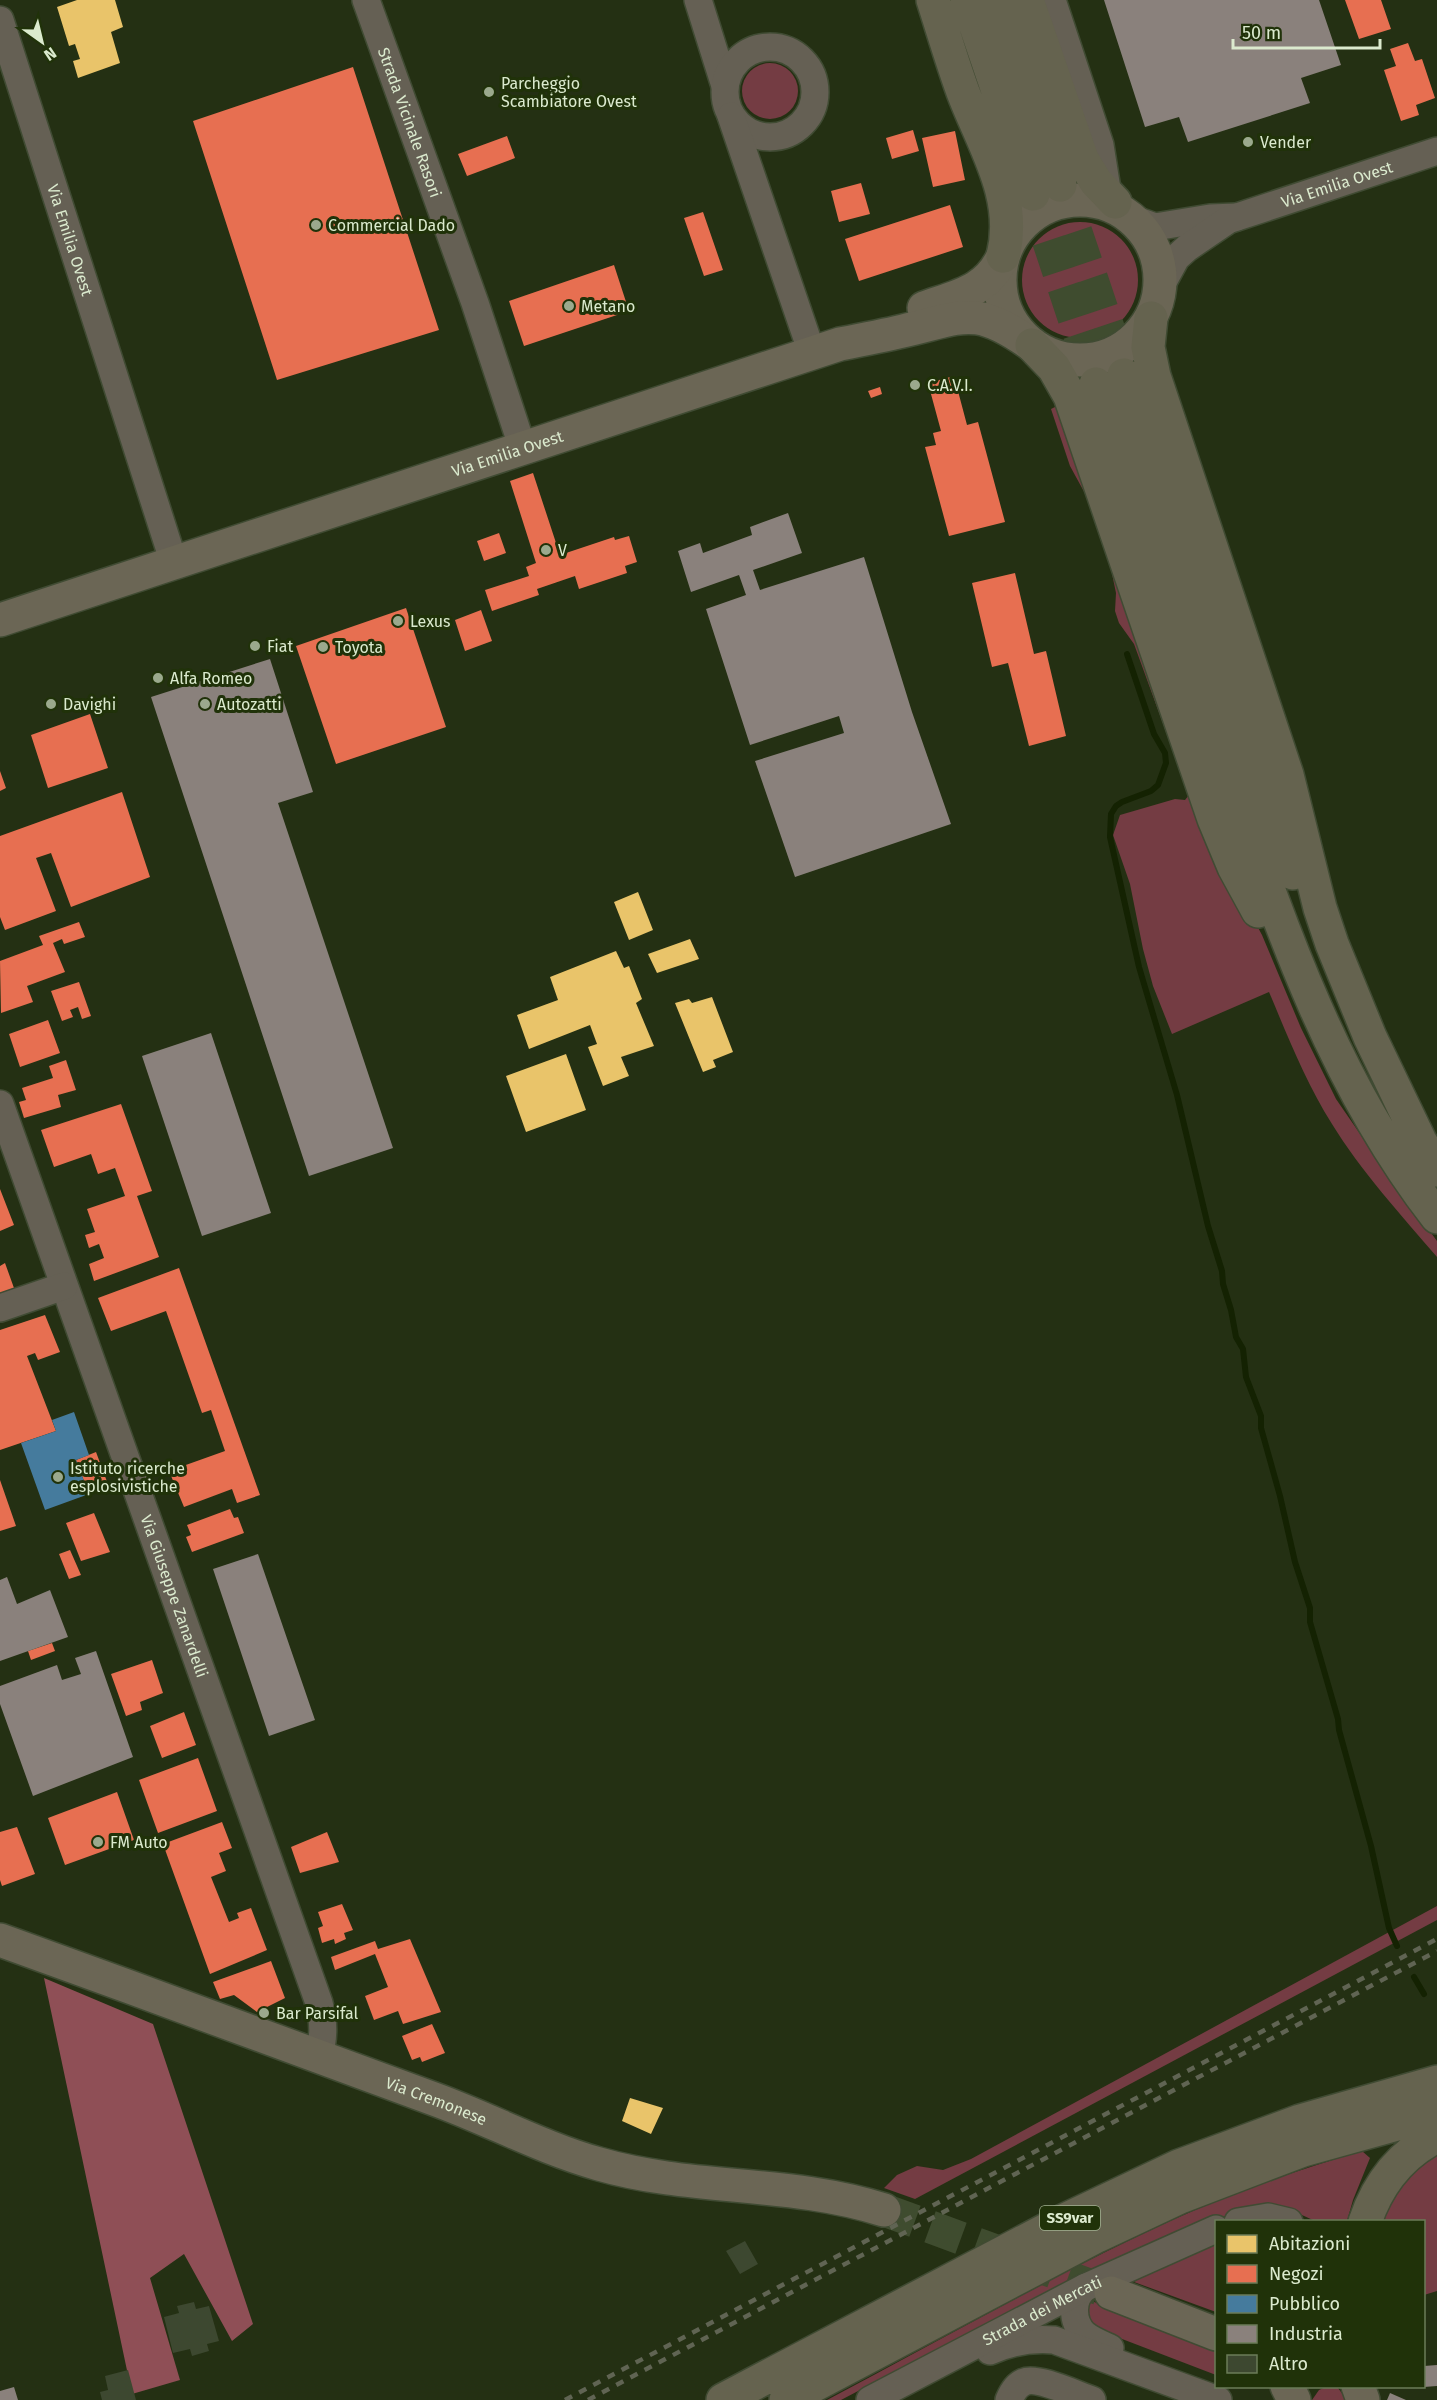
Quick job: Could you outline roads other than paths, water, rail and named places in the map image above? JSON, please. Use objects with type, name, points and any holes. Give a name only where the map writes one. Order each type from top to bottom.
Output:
[{"type":"highway","points":[[933,0],[962,89],[985,142],[1002,192],[1007,225],[1003,256]]},
{"type":"highway","points":[[967,0],[1047,190],[998,0]]},
{"type":"highway","points":[[1027,0],[1082,159],[1092,176],[1122,209]]},
{"type":"highway","points":[[1155,306],[1148,347],[1154,376],[1287,775],[1326,927],[1365,1027],[1437,1171]]},
{"type":"highway","points":[[1032,345],[1054,368],[1074,406],[1204,792],[1224,843],[1274,944],[1333,1076],[1353,1108],[1387,1147],[1437,1217]]},
{"type":"highway","points":[[1387,1147],[1347,1077],[1316,1012],[1294,960],[1241,814],[1110,380],[1325,959],[1381,1081],[1413,1136],[1437,1171]]},
{"type":"highway","points":[[1344,2107],[1437,2068]]},
{"type":"highway","name":"SS9var","points":[[723,2400],[1065,2220],[1141,2183],[1239,2142],[1344,2107],[1437,2082]]},
{"type":"highway","name":"SS9var","points":[[786,2400],[1087,2241],[1180,2197],[1295,2153],[1437,2113]]},
{"type":"highway","points":[[1366,2220],[1379,2190],[1393,2169],[1419,2146],[1437,2136]]},
{"type":"main road","name":"Via Emilia Ovest","points":[[0,620],[826,349],[950,318],[970,316],[996,323],[1048,354],[1066,360],[1097,359],[1126,346],[1144,329],[1155,306],[1161,282],[1157,256],[1146,234],[1122,209],[1093,201],[1068,201],[1056,204],[1033,215],[1023,223],[1008,244],[991,277],[978,287],[899,317],[826,349]]},
{"type":"main road","name":"Via Emilia Ovest","points":[[1003,256],[999,280],[1003,305],[1014,327],[1032,345]]},
{"type":"main road","name":"Via Cremonese","points":[[0,1940],[460,2109],[536,2142],[599,2164],[650,2176],[818,2194],[884,2210]]},
{"type":"main road","points":[[1098,2290],[1215,2334]]},
{"type":"street","name":"Strada Vicinale Rasori","points":[[366,0],[475,303],[524,449]]},
{"type":"street","points":[[698,0],[725,86],[726,101],[792,296],[826,349]]},
{"type":"street","points":[[1052,0],[1100,145],[1107,189],[1122,209]]},
{"type":"street","name":"Via Emilia Ovest","points":[[0,20],[174,563]]},
{"type":"street","points":[[725,86],[738,60],[751,51],[765,48],[779,48],[793,54],[805,63],[812,76],[815,91],[813,105],[806,119],[795,129],[782,135],[767,137],[753,134],[740,126],[731,115]]},
{"type":"street","points":[[756,185],[760,163],[782,135]]},
{"type":"street","name":"Via Emilia Ovest","points":[[1155,306],[1168,271],[1181,253],[1236,217],[1437,152]]},
{"type":"street","name":"Via Emilia Ovest","points":[[1122,209],[1144,225],[1155,227],[1210,218],[1236,217]]},
{"type":"street","name":"Via Giuseppe Zanardelli","points":[[0,1104],[319,2003],[324,2022],[323,2042],[319,2057]]},
{"type":"street","points":[[0,1308],[64,1286]]},
{"type":"street","points":[[1250,2220],[1268,2217],[1281,2220]]},
{"type":"street","name":"Strada dei Mercati","points":[[870,2400],[1098,2290],[1215,2230]]},
{"type":"street","points":[[1098,2290],[1077,2295],[1075,2309],[1077,2322],[1088,2337],[1167,2372],[1214,2398]]},
{"type":"street","name":"Strada dei Mercati","points":[[895,2400],[994,2349],[1037,2339],[1064,2343],[1166,2391],[1214,2398]]},
{"type":"street","points":[[1009,2400],[1020,2384],[1025,2381],[1035,2381],[1092,2400]]},
{"type":"waterway","points":[[1127,654],[1154,734],[1165,753],[1166,763],[1158,785],[1151,791],[1116,806],[1111,814],[1110,837],[1139,967],[1177,1095],[1208,1226],[1222,1271],[1236,1337],[1243,1349],[1246,1377],[1261,1416],[1261,1428],[1295,1562],[1310,1608],[1310,1622],[1371,1846],[1389,1928],[1397,1946]]},
{"type":"waterway","points":[[1414,1977],[1424,1994]]},
{"type":"tunnel","points":[[1060,185],[1124,375]]},
{"type":"tunnel","points":[[1033,194],[1096,384]]},
{"type":"tunnel","points":[[884,2210],[1111,2293]]},
{"type":"railway","points":[[565,2400],[1437,1939]]},
{"type":"railway","points":[[588,2400],[1437,1951]]},
{"type":"place","name":"Parcheggio Scambiatore Ovest","points":[[489,92]]},
{"type":"place","name":"Vender","points":[[1248,142]]},
{"type":"place","name":"Commercial Dado","points":[[316,225]]},
{"type":"place","name":"Metano","points":[[569,306]]},
{"type":"place","name":"C.A.V.I.","points":[[915,385]]},
{"type":"place","name":"V","points":[[546,550]]},
{"type":"place","name":"Lexus","points":[[398,621]]},
{"type":"place","name":"Fiat","points":[[255,646]]},
{"type":"place","name":"Toyota","points":[[323,647]]},
{"type":"place","name":"Alfa Romeo","points":[[158,678]]},
{"type":"place","name":"Davighi","points":[[51,704]]},
{"type":"place","name":"Autozatti","points":[[205,704]]},
{"type":"place","name":"Istituto ricerche esplosivistiche","points":[[58,1477]]},
{"type":"place","name":"FM Auto","points":[[98,1842]]},
{"type":"place","name":"Bar Parsifal","points":[[264,2013]]}]
